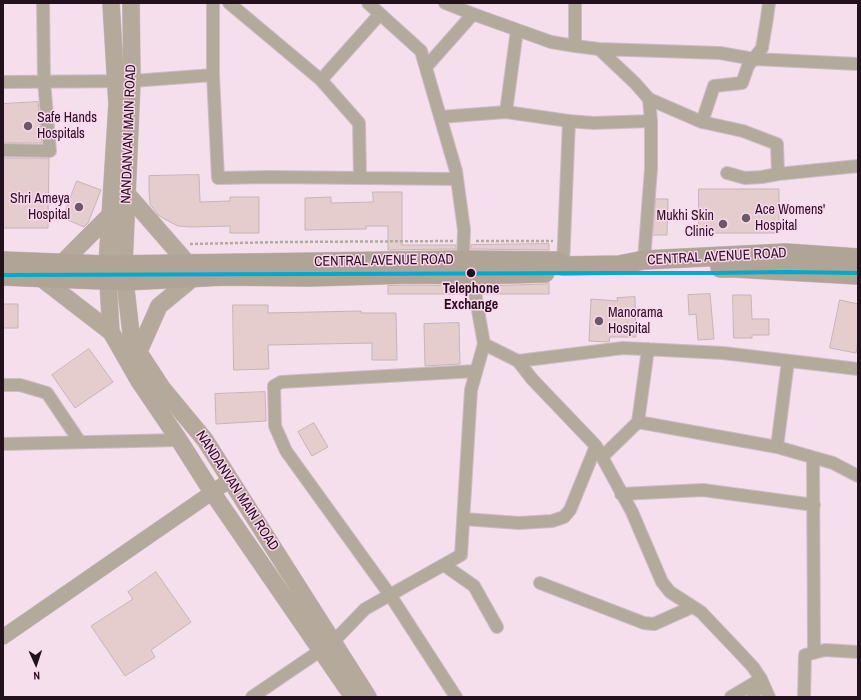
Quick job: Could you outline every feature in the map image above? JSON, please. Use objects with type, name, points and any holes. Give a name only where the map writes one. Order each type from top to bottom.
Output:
[{"type":"main road","points":[[111,332],[116,273],[110,215],[117,104],[112,3]]},
{"type":"main road","name":"NANDANVAN MAIN ROAD","points":[[131,3],[132,81],[128,195],[116,273],[132,342],[162,388],[205,440],[327,646],[368,697]]},
{"type":"main road","points":[[128,195],[172,245],[191,271]]},
{"type":"main road","points":[[62,263],[110,215]]},
{"type":"main road","name":"CENTRAL AVENUE ROAD","points":[[468,268],[561,264],[619,265],[644,260],[786,253],[858,258]]},
{"type":"main road","points":[[3,261],[62,263],[116,273]]},
{"type":"main road","points":[[3,276],[41,278],[116,273],[191,271],[224,276],[308,277],[412,274],[468,268],[641,270],[735,268],[858,275]]},
{"type":"main road","points":[[139,352],[159,306],[191,271]]},
{"type":"main road","points":[[41,278],[111,332],[139,382],[179,440],[212,492],[278,587],[327,646],[353,697]]},
{"type":"street","points":[[3,150],[50,151],[44,81],[43,3]]},
{"type":"street","points":[[212,3],[218,178],[270,177],[457,179]]},
{"type":"street","points":[[229,3],[321,80],[358,123],[360,178]]},
{"type":"street","points":[[252,697],[270,692],[327,646],[365,609],[462,555],[471,390],[484,344],[476,299],[468,268],[456,171],[421,51],[368,3]]},
{"type":"street","points":[[445,3],[551,42],[575,46],[599,49],[720,53],[754,59],[858,64]]},
{"type":"street","points":[[575,3],[575,46]]},
{"type":"street","points":[[702,122],[714,86],[742,83],[748,66],[762,48],[768,3]]},
{"type":"street","points":[[321,80],[380,14]]},
{"type":"street","points":[[426,67],[473,14]]},
{"type":"street","points":[[506,112],[517,30]]},
{"type":"street","points":[[599,49],[635,83],[649,99],[702,122],[743,131],[777,144],[778,174]]},
{"type":"street","points":[[3,82],[132,81],[214,75]]},
{"type":"street","points":[[644,260],[651,169],[651,121],[649,99]]},
{"type":"street","points":[[440,117],[506,112],[593,123],[651,121]]},
{"type":"street","points":[[561,264],[569,121]]},
{"type":"street","points":[[727,173],[745,178],[858,166]]},
{"type":"street","points":[[484,344],[518,361],[532,379],[596,446],[632,512],[662,582],[670,592],[701,612],[715,626],[753,667],[761,679],[769,697]]},
{"type":"street","points":[[518,361],[623,348],[724,353],[858,369]]},
{"type":"street","points":[[602,457],[638,422],[648,349]]},
{"type":"street","points":[[777,447],[788,361]]},
{"type":"street","points":[[456,697],[390,595],[286,451],[275,426],[274,386],[281,382],[476,371]]},
{"type":"street","points":[[3,385],[20,385],[46,393],[80,442]]},
{"type":"street","points":[[638,422],[777,447],[833,463],[858,476]]},
{"type":"street","points":[[3,444],[179,440]]},
{"type":"street","points":[[464,518],[519,523],[552,521],[564,518],[570,510],[596,446]]},
{"type":"street","points":[[813,458],[814,652]]},
{"type":"street","points":[[3,637],[230,480]]},
{"type":"street","points":[[621,494],[703,490],[814,505]]},
{"type":"street","points":[[444,564],[474,586],[497,627]]},
{"type":"street","points":[[540,582],[644,623],[654,624],[692,606]]},
{"type":"street","points":[[804,697],[805,655],[825,650],[858,652]]},
{"type":"street","points":[[731,697],[761,679]]},
{"type":"street","points":[[753,697],[761,679]]},
{"type":"path","points":[[172,245],[284,242],[557,241],[561,264]]},
{"type":"building","points":[[38,102],[42,143],[3,143],[3,104]]},
{"type":"building","points":[[3,158],[49,158],[48,228],[3,228]]},
{"type":"building","points":[[199,175],[200,202],[230,201],[230,197],[259,197],[259,233],[230,233],[230,226],[178,226],[158,215],[150,204],[149,176]]},
{"type":"building","points":[[77,181],[101,190],[88,223],[84,227],[63,218]]},
{"type":"building","points":[[699,189],[779,189],[779,233],[699,233]]},
{"type":"building","points":[[373,192],[402,192],[402,245],[456,245],[456,249],[388,250],[388,226],[366,226],[366,229],[305,230],[305,198],[331,197],[331,203],[373,202]]},
{"type":"building","points":[[656,199],[668,199],[667,235],[653,235]]},
{"type":"building","points":[[549,244],[549,250],[471,249],[471,245]]},
{"type":"building","points":[[549,283],[549,294],[483,294],[482,286],[545,284]]},
{"type":"building","points":[[388,286],[467,286],[468,294],[388,294]]},
{"type":"building","points":[[710,294],[714,339],[698,340],[696,314],[689,315],[688,295]]},
{"type":"building","points":[[733,295],[751,295],[752,319],[769,319],[769,335],[752,335],[752,338],[734,338]]},
{"type":"building","points":[[635,297],[636,337],[610,337],[609,342],[589,341],[591,299],[618,301],[617,298]]},
{"type":"building","points":[[840,300],[858,304],[858,341],[856,353],[830,348]]},
{"type":"building","points":[[3,304],[18,304],[18,328],[3,328]]},
{"type":"building","points":[[233,305],[268,305],[268,313],[361,311],[361,313],[396,313],[397,360],[372,360],[372,343],[268,345],[269,369],[234,370]]},
{"type":"building","points":[[459,323],[460,364],[425,366],[424,324]]},
{"type":"building","points":[[89,349],[113,382],[75,408],[52,375]]},
{"type":"building","points":[[265,392],[266,421],[216,424],[215,394]]},
{"type":"building","points":[[314,423],[328,447],[312,456],[298,432]]},
{"type":"building","points":[[156,572],[191,622],[151,650],[155,657],[125,676],[91,626],[133,599],[128,592]]},
{"type":"transit line","points":[[3,275],[858,273]]},
{"type":"place","name":"Safe Hands Hospitals","points":[[28,126]]},
{"type":"place","name":"Shri Ameya Hospital","points":[[79,207]]},
{"type":"place","name":"Ace Womens' Hospital","points":[[746,218]]},
{"type":"place","name":"Mukhi Skin Clinic","points":[[723,224]]},
{"type":"place","name":"Telephone Exchange","points":[[471,273]]},
{"type":"place","name":"Manorama Hospital","points":[[599,321]]}]
